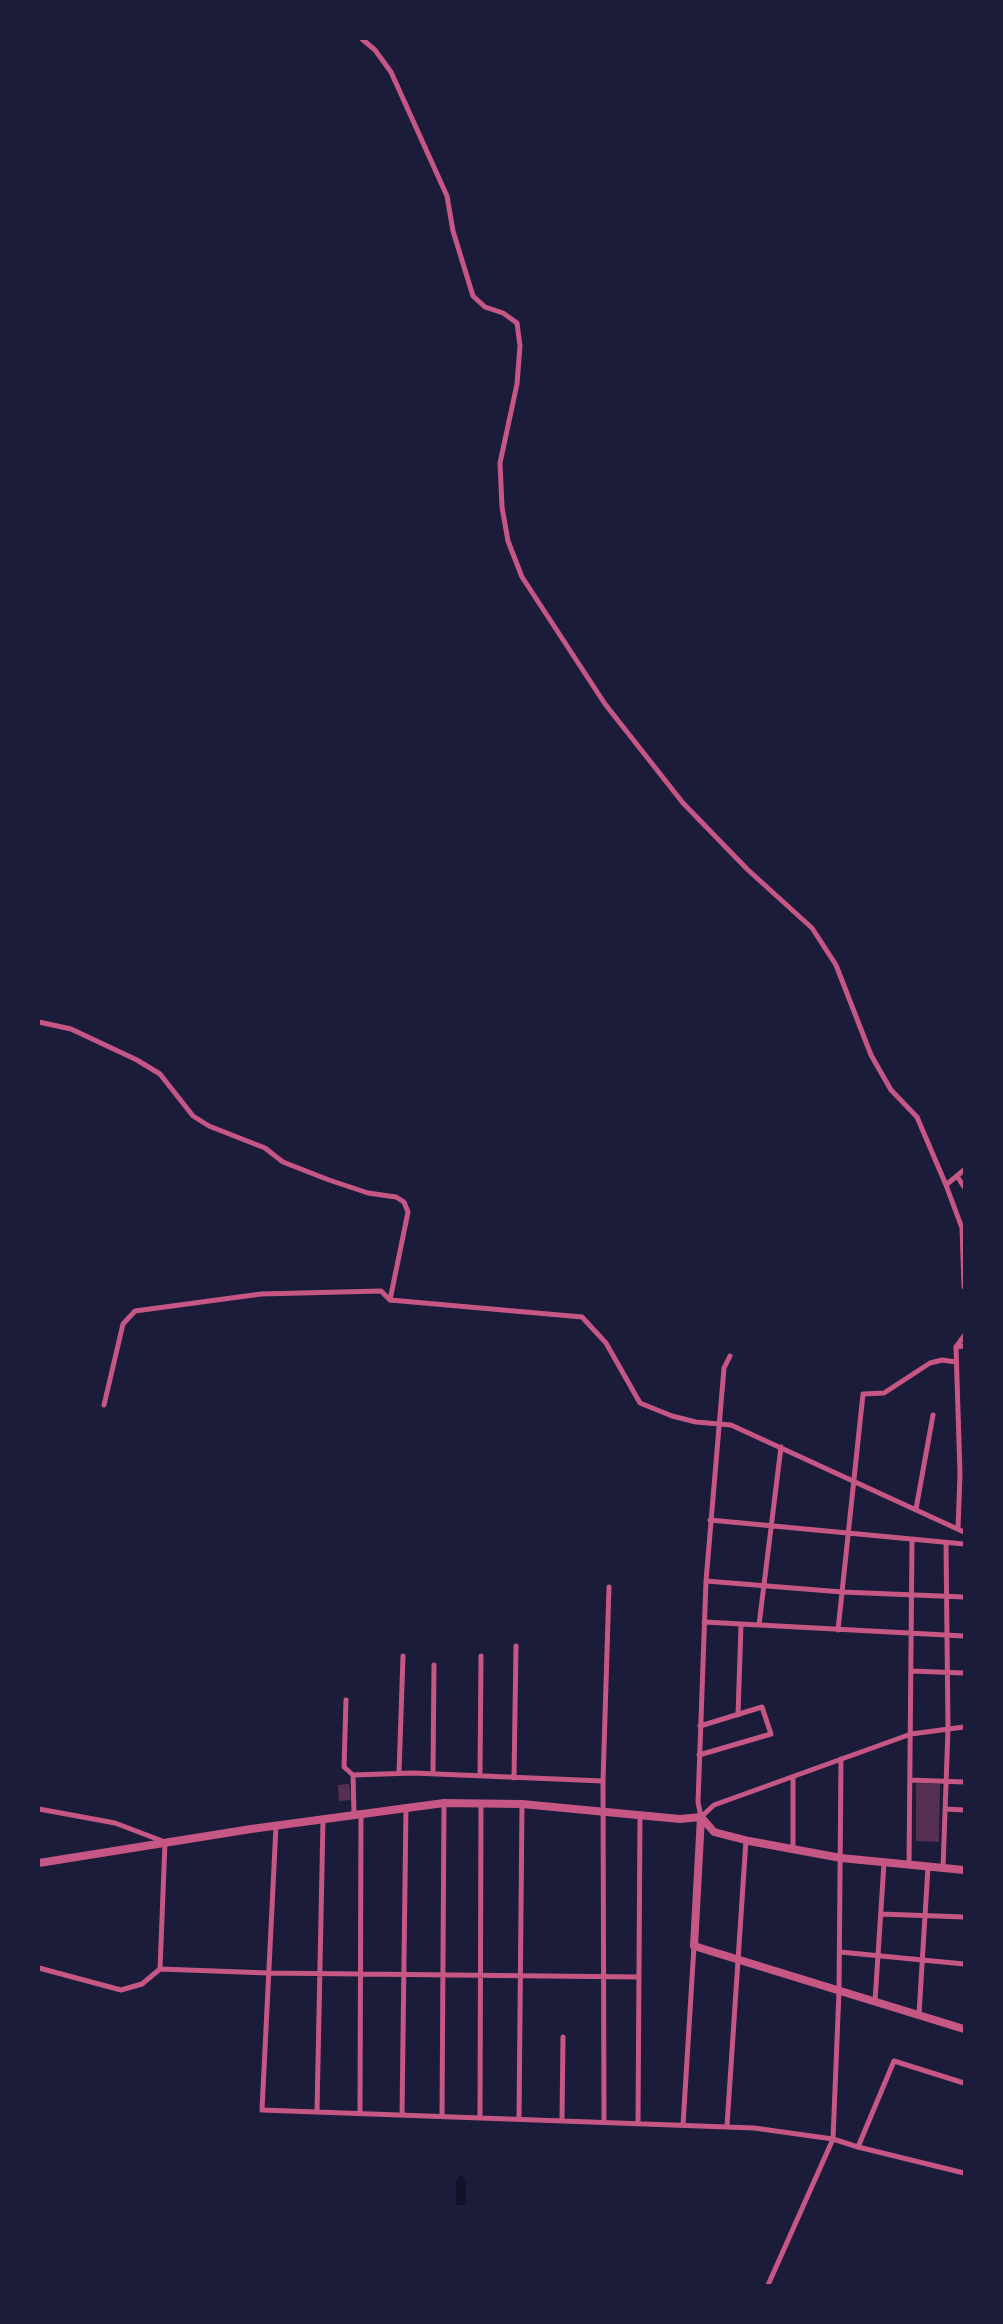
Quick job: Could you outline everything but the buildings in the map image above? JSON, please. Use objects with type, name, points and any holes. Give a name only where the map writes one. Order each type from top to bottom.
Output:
[{"type":"street","points":[[362,39],[375,50],[391,72],[447,196],[453,231],[473,296],[485,307],[504,313],[517,323],[520,346],[517,384],[500,463],[502,507],[508,541],[522,577],[604,704],[683,803],[747,869],[812,928],[836,965],[871,1054],[891,1090],[917,1117],[946,1184],[963,1228],[964,1287]]},
{"type":"street","points":[[39,1022],[71,1029],[137,1060],[160,1074],[192,1116],[209,1126],[265,1148],[283,1162],[329,1180],[368,1192],[396,1197],[404,1202],[408,1212],[390,1300]]},
{"type":"street","points":[[946,1184],[964,1170]]},
{"type":"street","points":[[956,1176],[964,1187]]},
{"type":"street","points":[[104,1405],[124,1324],[134,1310],[261,1294],[382,1291],[390,1300],[582,1317],[606,1343],[640,1403],[672,1416],[696,1422],[719,1422],[731,1425],[964,1532]]},
{"type":"street","points":[[958,1529],[962,1473],[961,1414],[956,1347],[964,1336]]},
{"type":"street","points":[[956,1347],[964,1346]]},
{"type":"street","points":[[683,2125],[700,1817],[698,1802],[699,1755],[706,1581],[724,1368],[730,1356]]},
{"type":"street","points":[[838,1630],[863,1394],[884,1393],[930,1363],[942,1360],[956,1362]]},
{"type":"street","points":[[916,1509],[933,1415]]},
{"type":"street","points":[[759,1625],[781,1448]]},
{"type":"street","points":[[710,1520],[964,1544]]},
{"type":"street","points":[[909,1865],[912,1540]]},
{"type":"street","points":[[943,1868],[948,1729],[946,1543]]},
{"type":"street","points":[[706,1581],[842,1592],[964,1597]]},
{"type":"street","points":[[604,2122],[602,1976],[603,1781],[609,1587]]},
{"type":"street","points":[[704,1622],[964,1636]]},
{"type":"street","points":[[738,1715],[741,1624]]},
{"type":"street","points":[[514,1778],[516,1646]]},
{"type":"street","points":[[399,1773],[403,1656]]},
{"type":"street","points":[[480,1776],[481,1656]]},
{"type":"street","points":[[433,1773],[434,1665]]},
{"type":"street","points":[[911,1671],[964,1673]]},
{"type":"street","points":[[346,1700],[344,1768],[353,1775],[433,1773],[603,1781]]},
{"type":"street","points":[[699,1755],[771,1734],[762,1707],[700,1726]]},
{"type":"street","points":[[39,1863],[406,1806],[444,1803],[522,1804],[680,1819],[700,1817],[714,1805],[911,1734],[964,1727]]},
{"type":"street","points":[[768,2285],[833,2139],[842,1858],[841,1759]]},
{"type":"street","points":[[353,1775],[358,1814],[361,1972],[360,2112]]},
{"type":"street","points":[[793,1777],[793,1849]]},
{"type":"street","points":[[910,1780],[964,1782]]},
{"type":"street","points":[[442,2116],[444,1803]]},
{"type":"street","points":[[480,2118],[481,1803]]},
{"type":"street","points":[[519,2119],[522,1804]]},
{"type":"street","points":[[402,2115],[406,1806]]},
{"type":"street","points":[[39,1809],[116,1822],[165,1842]]},
{"type":"street","points":[[945,1809],[964,1810]]},
{"type":"street","points":[[638,2123],[640,1816]]},
{"type":"street","points":[[700,1817],[714,1832],[746,1840],[842,1858],[964,1870]]},
{"type":"street","points":[[317,2111],[323,1820]]},
{"type":"street","points":[[276,1826],[262,2110],[727,2126],[833,2139],[858,2148],[964,2173]]},
{"type":"street","points":[[727,2126],[746,1840]]},
{"type":"street","points":[[160,1969],[165,1842]]},
{"type":"street","points":[[875,2001],[884,1863]]},
{"type":"street","points":[[919,2014],[928,1867]]},
{"type":"street","points":[[881,1914],[964,1917]]},
{"type":"street","points":[[694,1946],[964,2029]]},
{"type":"street","points":[[840,1952],[964,1964]]},
{"type":"street","points":[[39,1968],[121,1990],[142,1984],[160,1969],[268,1973],[361,1972],[639,1977]]},
{"type":"street","points":[[562,2120],[563,2037]]},
{"type":"street","points":[[858,2148],[894,2061],[964,2083]]},
{"type":"shaded area","points":[[459,2176],[463,2176],[463,2179],[466,2179],[466,2205],[456,2205],[456,2179],[459,2179]]}]
